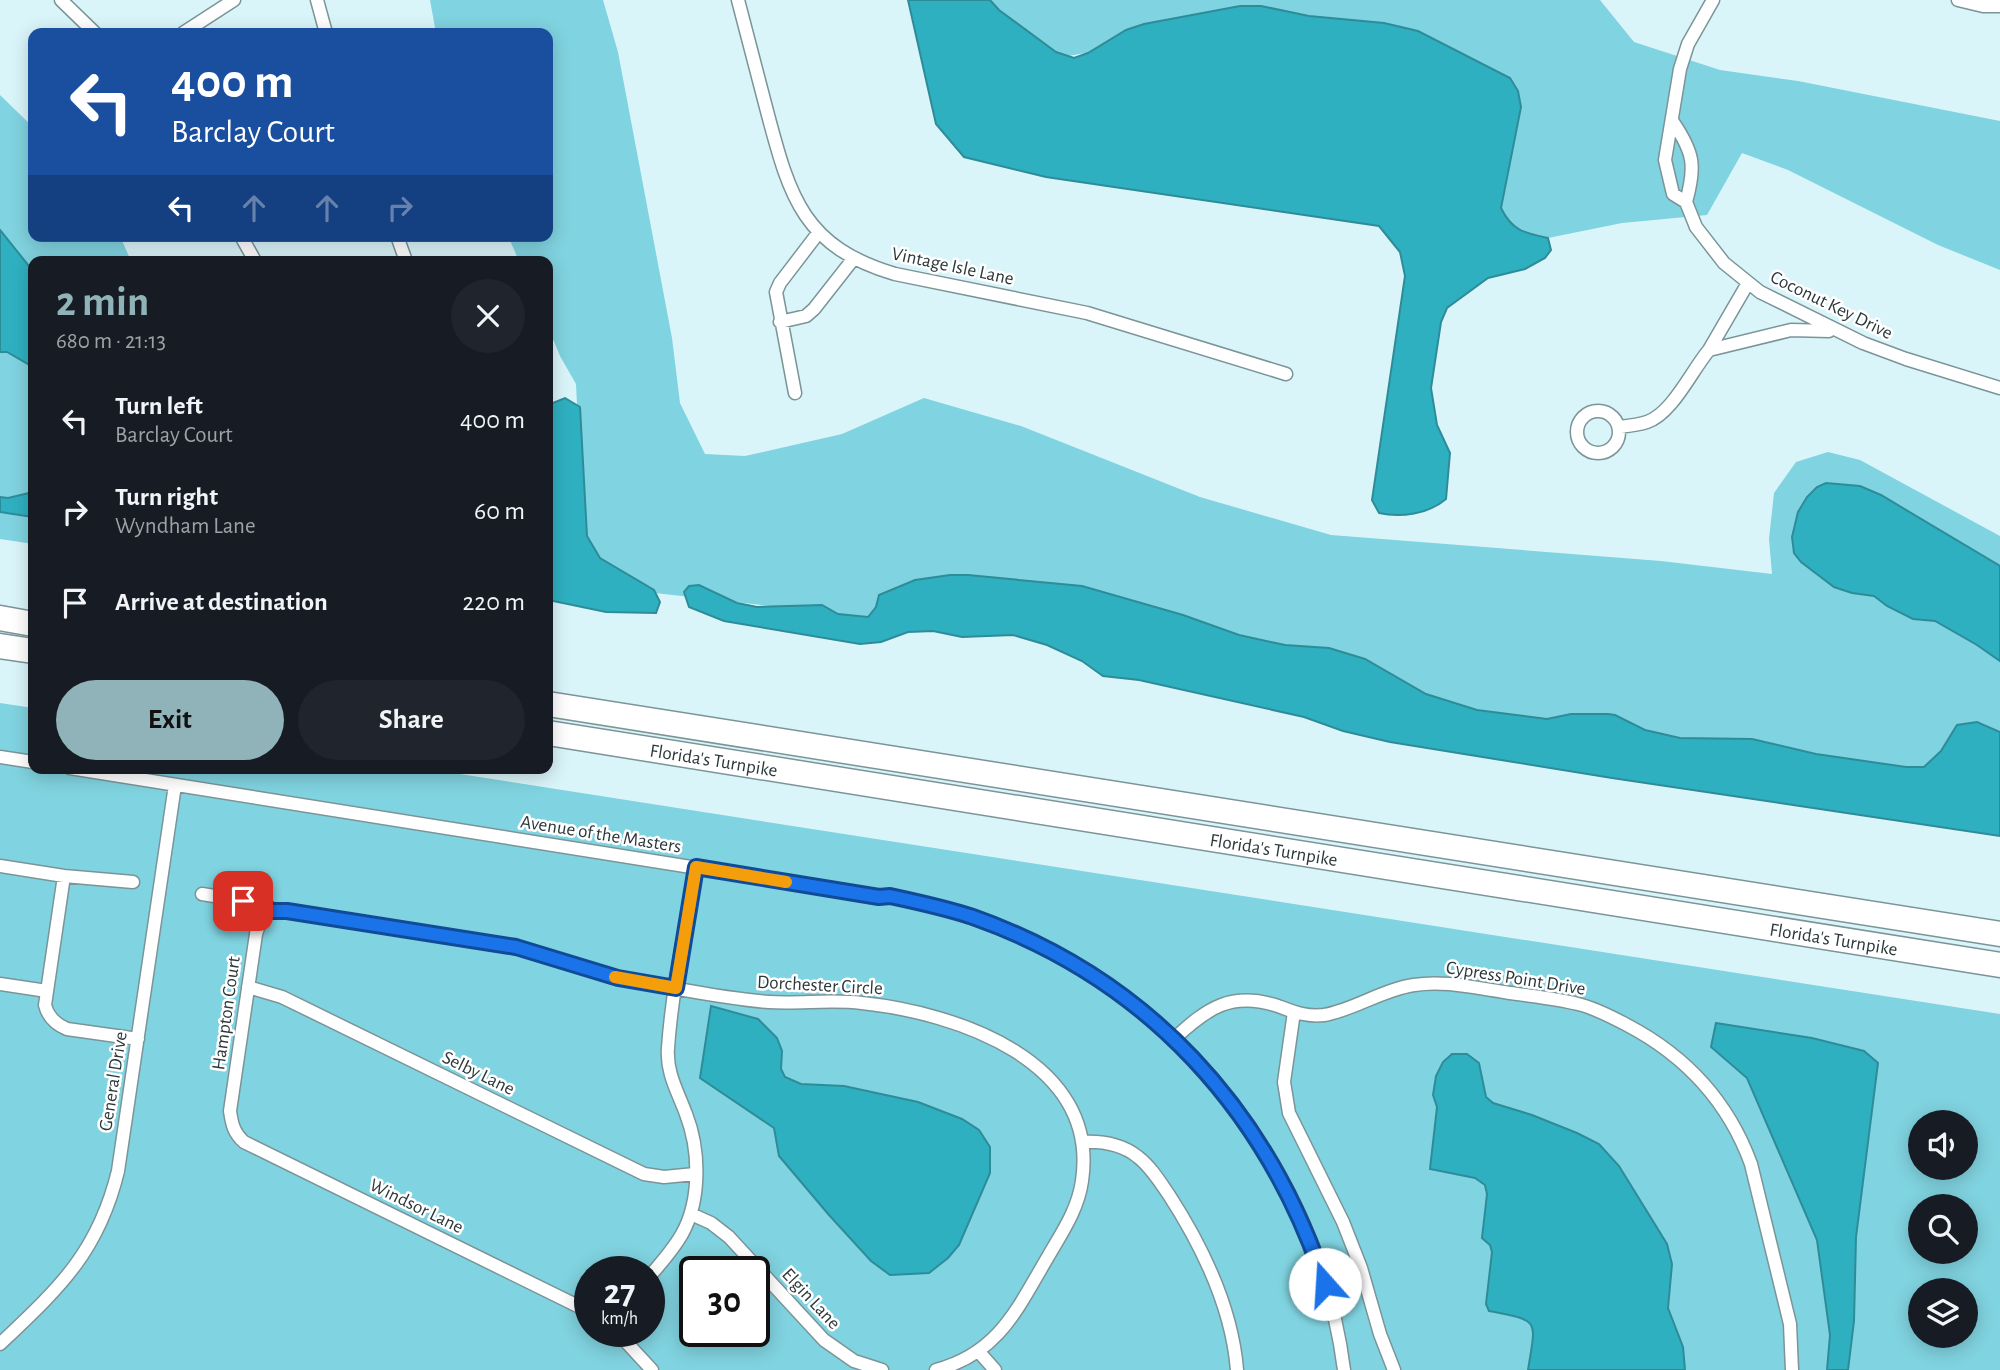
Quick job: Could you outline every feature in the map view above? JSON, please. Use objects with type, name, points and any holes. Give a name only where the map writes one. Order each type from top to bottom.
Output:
[{"type":"highway","points":[[0,618],[28,623]]},
{"type":"highway","points":[[0,646],[28,650]]},
{"type":"highway","name":"Florida's Turnpike","points":[[553,705],[2000,934]]},
{"type":"highway","name":"Florida's Turnpike","points":[[553,734],[2000,965]]},
{"type":"street","points":[[61,0],[90,28]]},
{"type":"street","points":[[191,28],[234,0]]},
{"type":"street","points":[[317,0],[325,28]]},
{"type":"street","name":"Vintage Isle Lane","points":[[738,0],[784,174],[804,213],[819,232],[854,258],[895,274],[1087,313],[1286,374]]},
{"type":"street","name":"Coconut Key Drive","points":[[1713,0],[1688,44],[1678,82],[1665,160],[1673,194],[1686,202],[1696,226],[1709,246],[1748,283],[1840,333],[1906,359],[2000,388]]},
{"type":"street","points":[[1958,0],[1983,6],[2000,6]]},
{"type":"street","points":[[1673,122],[1688,145],[1690,156],[1693,177],[1686,202]]},
{"type":"street","points":[[794,393],[776,292],[819,232]]},
{"type":"street","points":[[780,322],[806,316],[854,258]]},
{"type":"street","points":[[1619,427],[1648,422],[1661,414],[1709,350],[1748,283]]},
{"type":"street","points":[[1709,350],[1791,330],[1840,333]]},
{"type":"street","points":[[0,757],[28,761]]},
{"type":"street","name":"Avenue of the Masters","points":[[107,774],[879,897],[890,896],[972,917],[1053,952],[1124,997],[1174,1039],[1205,1071],[1238,1112],[1281,1178],[1312,1245],[1336,1325],[1343,1370]]},
{"type":"street","name":"General Drive","points":[[0,1344],[59,1288],[79,1263],[101,1224],[118,1171],[175,785]]},
{"type":"street","points":[[0,866],[133,883]]},
{"type":"street","points":[[665,1258],[674,1248],[691,1214],[695,1174],[691,1127],[671,1081],[668,1059],[676,988],[696,867]]},
{"type":"street","points":[[64,876],[45,1005],[48,1014],[58,1026],[67,1029],[138,1039]]},
{"type":"street","name":"Dorchester Circle","points":[[202,894],[263,904],[271,911],[287,911],[516,947],[618,978],[676,988],[772,1002],[821,1000],[861,1003],[927,1015],[965,1028],[1014,1050],[1046,1073],[1070,1105],[1082,1142],[1082,1183],[1069,1220],[1010,1320],[998,1336],[979,1352]]},
{"type":"street","name":"Hampton Court","points":[[232,1127],[230,1111],[256,934],[261,919],[271,911]]},
{"type":"street","name":"Cypress Point Drive","points":[[1174,1039],[1210,1009],[1234,1001],[1262,1001],[1303,1016],[1325,1014],[1391,990],[1439,983],[1580,1004],[1613,1017],[1664,1047],[1701,1079],[1731,1119],[1744,1145],[1790,1325],[1793,1370]]},
{"type":"street","points":[[0,984],[47,991]]},
{"type":"street","name":"Selby Lane","points":[[248,987],[282,997],[644,1174],[664,1177],[695,1174]]},
{"type":"street","points":[[1294,1012],[1284,1082],[1286,1103],[1343,1222],[1394,1370]]},
{"type":"street","name":"Windsor Lane","points":[[232,1127],[244,1142],[574,1304]]},
{"type":"street","points":[[1082,1142],[1102,1142],[1121,1147],[1137,1156],[1157,1177],[1190,1229],[1212,1278],[1228,1326],[1237,1370]]},
{"type":"street","name":"Elgin Lane","points":[[691,1214],[711,1223],[729,1237],[824,1340],[854,1366],[882,1370]]},
{"type":"street","points":[[631,1347],[652,1370]]},
{"type":"street","points":[[936,1370],[951,1366],[979,1352],[995,1370]]},
{"type":"shaded area","points":[[430,0],[603,0],[618,52],[672,338],[680,403],[705,454],[745,456],[842,434],[924,398],[1021,426],[1200,497],[1331,535],[1661,561],[1772,574],[1769,539],[1774,493],[1796,462],[1828,452],[1860,460],[2000,536],[2000,790],[1389,701],[1099,599],[868,617],[637,591],[600,558],[583,528],[576,384],[553,339],[553,256],[517,256],[511,242],[553,242],[553,28],[435,28]]},
{"type":"shaded area","points":[[908,0],[990,0],[999,10],[1056,52],[1074,58],[1088,53],[1126,30],[1144,24],[1240,6],[1261,6],[1309,16],[1384,23],[1418,31],[1510,78],[1518,91],[1521,107],[1501,208],[1510,222],[1520,230],[1548,238],[1551,250],[1545,258],[1525,269],[1488,278],[1447,308],[1441,322],[1431,388],[1437,425],[1450,453],[1446,499],[1414,514],[1396,515],[1379,513],[1372,500],[1405,276],[1400,252],[1379,226],[1046,177],[964,157],[936,124]]},
{"type":"shaded area","points":[[972,0],[1600,0],[1634,42],[1720,70],[1798,81],[2000,121],[2000,270],[1938,245],[1788,170],[1742,153],[1707,215],[1622,223],[1548,238],[1497,232],[1247,25],[1045,60]]},
{"type":"shaded area","points":[[0,95],[28,122],[28,242],[123,242],[129,256],[28,256],[28,543],[0,539]]},
{"type":"shaded area","points":[[0,230],[28,265],[28,364],[7,352],[0,352]]},
{"type":"shaded area","points":[[565,398],[580,407],[587,536],[600,558],[654,590],[660,602],[656,613],[606,612],[553,601],[553,403]]},
{"type":"shaded area","points":[[1826,483],[1860,486],[1881,495],[2000,566],[2000,661],[1935,621],[1913,619],[1874,596],[1834,587],[1801,562],[1794,553],[1792,537],[1798,512],[1807,497],[1817,487]]},
{"type":"shaded area","points":[[28,493],[28,516],[0,512],[0,497]]},
{"type":"shaded area","points":[[950,575],[1082,586],[1183,615],[1239,635],[1285,645],[1329,648],[1365,659],[1426,694],[1477,710],[1547,719],[1571,714],[1608,714],[1645,730],[1680,738],[1752,739],[1816,754],[1906,767],[1924,767],[1941,751],[1957,725],[1977,722],[2000,732],[2000,836],[1390,742],[1343,731],[1304,717],[1139,680],[1103,676],[1082,661],[1047,645],[1013,635],[962,637],[933,631],[908,632],[881,642],[860,644],[724,621],[689,607],[684,592],[689,586],[699,585],[737,603],[757,607],[822,605],[838,614],[868,617],[876,607],[879,595],[915,580]]},
{"type":"shaded area","points":[[0,703],[28,707],[28,774],[460,774],[2000,1014],[2000,1370],[0,1370]]},
{"type":"shaded area","points":[[711,1006],[758,1019],[777,1038],[782,1051],[781,1069],[785,1077],[801,1084],[844,1086],[918,1102],[962,1119],[979,1130],[990,1147],[990,1173],[959,1245],[948,1258],[929,1273],[890,1275],[871,1261],[779,1156],[774,1128],[700,1078]]},
{"type":"shaded area","points":[[1716,1023],[1812,1038],[1864,1051],[1878,1063],[1856,1237],[1854,1321],[1848,1370],[1827,1370],[1830,1335],[1817,1240],[1747,1078],[1711,1047]]},
{"type":"shaded area","points":[[1452,1054],[1467,1054],[1479,1063],[1486,1097],[1493,1103],[1532,1115],[1599,1144],[1619,1166],[1667,1244],[1672,1264],[1668,1308],[1683,1347],[1685,1370],[1528,1370],[1533,1341],[1531,1325],[1518,1317],[1489,1311],[1486,1304],[1492,1252],[1490,1245],[1482,1238],[1487,1194],[1485,1185],[1475,1178],[1430,1169],[1437,1107],[1433,1095],[1436,1076],[1443,1062]]},
{"type":"slow traffic","points":[[615,977],[676,988],[696,867],[786,882]]},
{"type":"route","points":[[243,901],[263,904],[271,911],[287,911],[516,947],[618,978],[676,988],[696,867],[879,897],[890,896],[972,917],[1053,952],[1089,973],[1156,1023],[1191,1056],[1238,1112],[1272,1162],[1312,1245],[1325,1284]]}]
